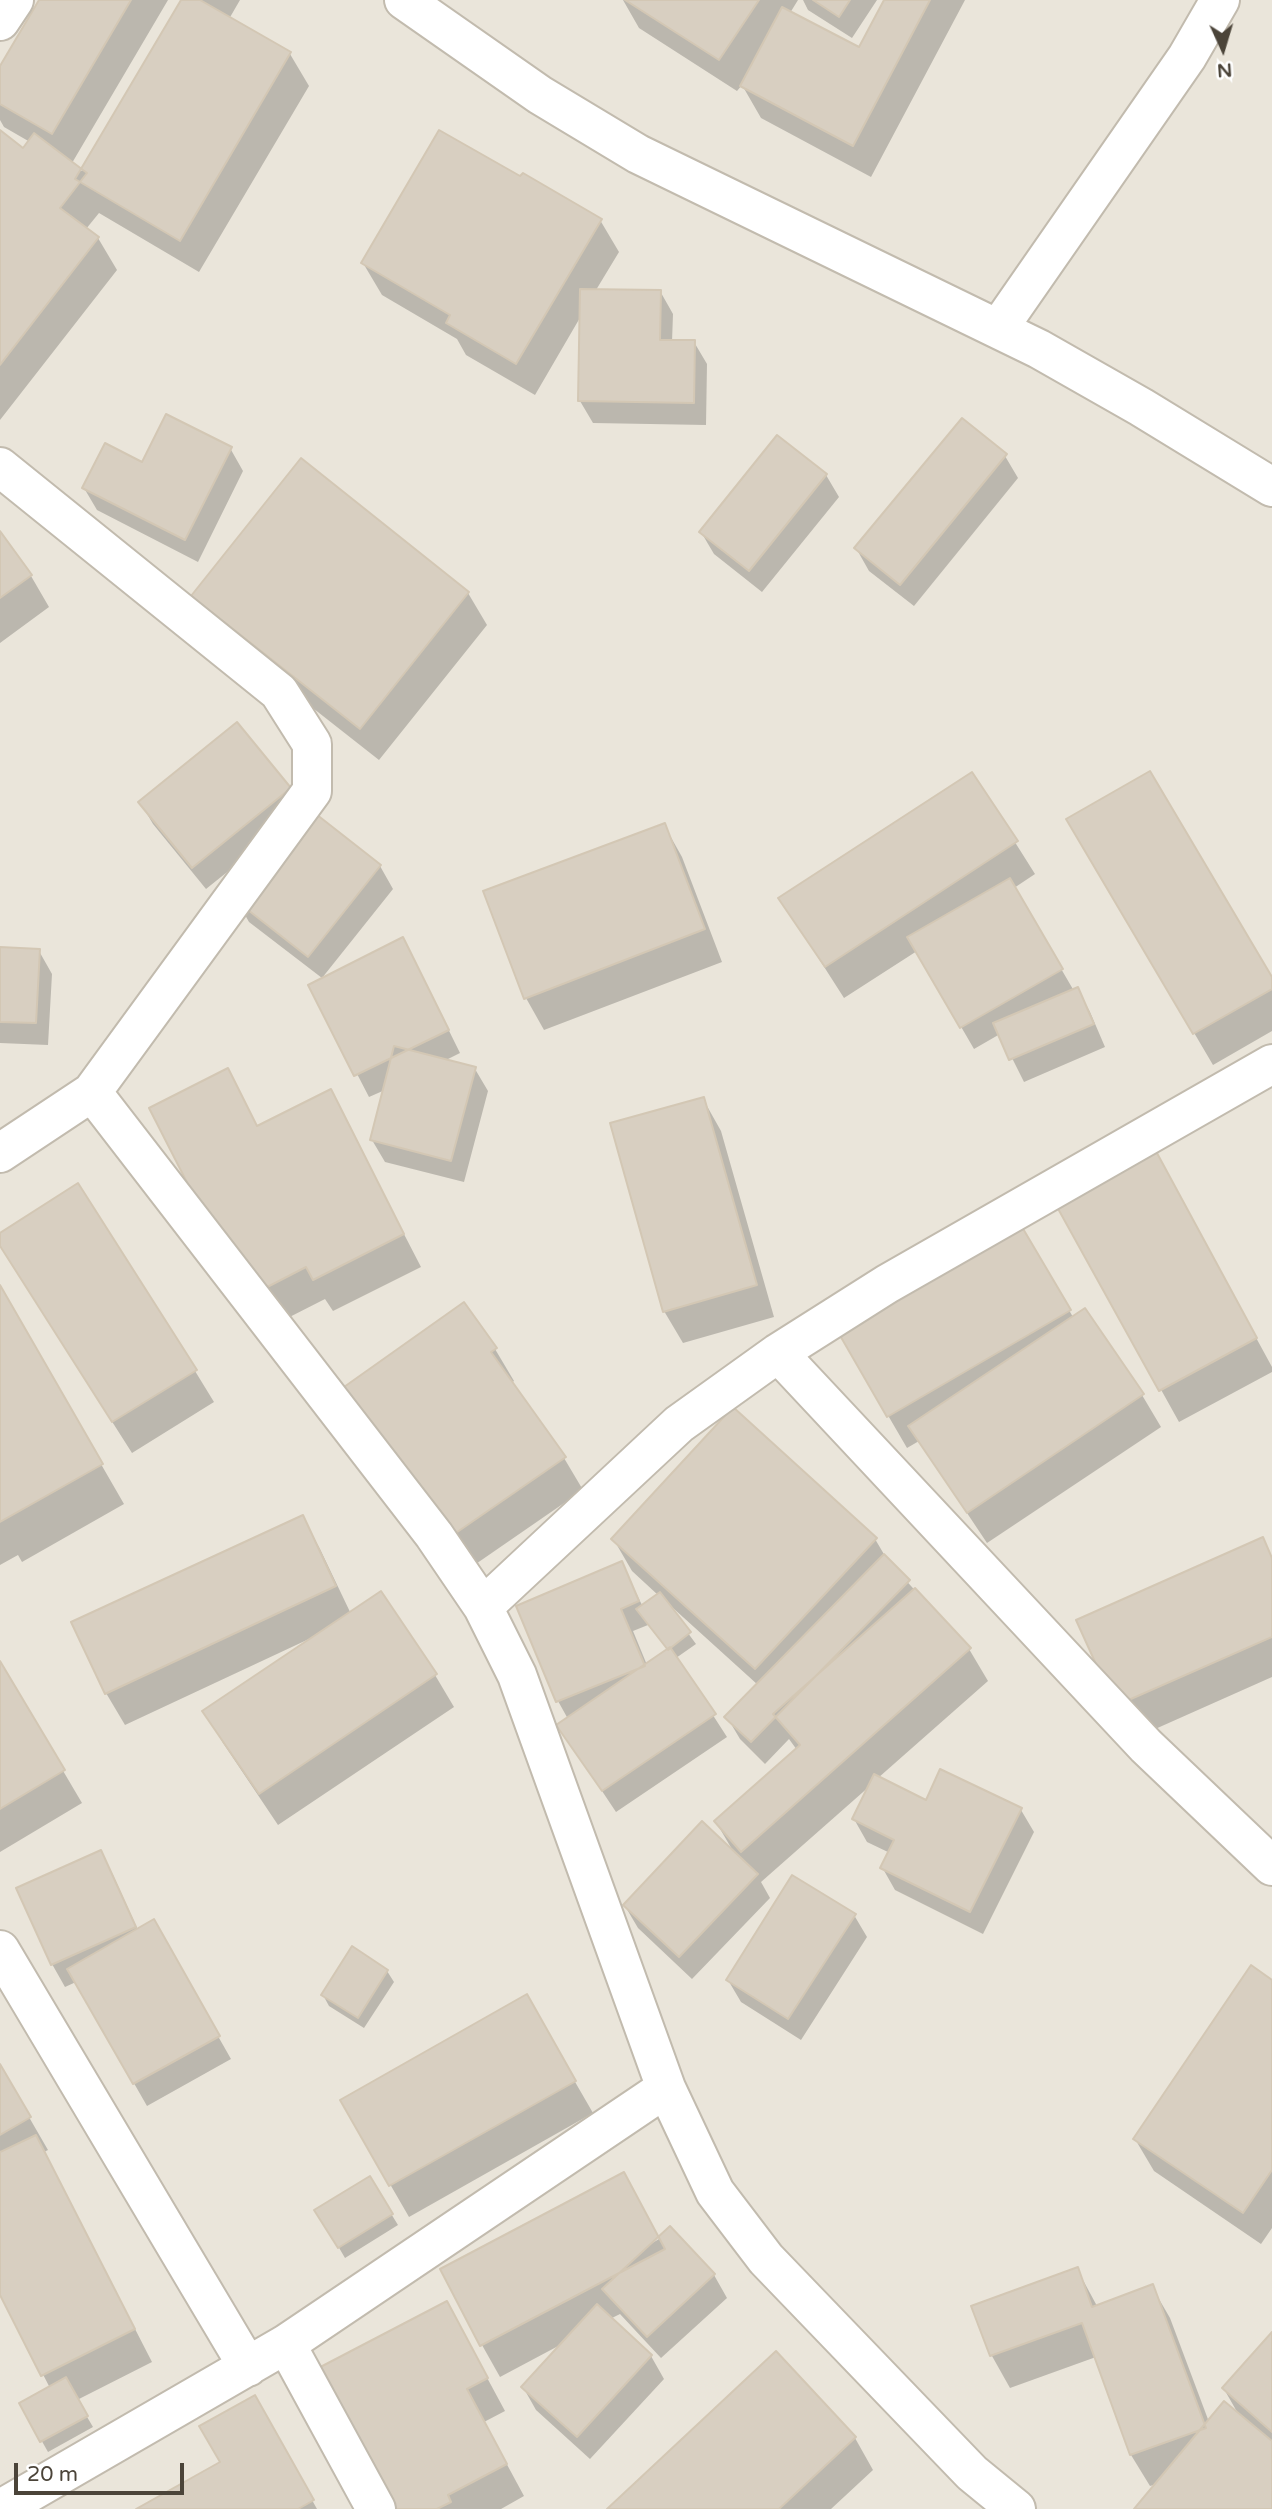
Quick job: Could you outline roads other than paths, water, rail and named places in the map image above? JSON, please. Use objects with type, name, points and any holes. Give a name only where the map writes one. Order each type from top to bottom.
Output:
[{"type":"street","points":[[0,21],[14,0]]},
{"type":"street","points":[[404,0],[540,95],[638,154],[1039,349],[1270,480]]},
{"type":"street","points":[[998,329],[1187,57],[1220,0]]},
{"type":"street","points":[[0,467],[279,692],[312,744],[312,792],[92,1092],[0,1153]]},
{"type":"street","points":[[484,1607],[679,1424],[778,1353],[887,1284],[1272,1063]]},
{"type":"street","points":[[92,1092],[434,1535],[484,1607],[517,1675],[666,2088],[715,2192],[766,2259],[972,2473],[1016,2509]]},
{"type":"street","points":[[778,1353],[1146,1746],[1272,1866]]},
{"type":"street","points":[[0,1950],[248,2367]]},
{"type":"street","points":[[1,2509],[286,2344],[666,2088]]},
{"type":"street","points":[[286,2344],[376,2509]]}]
